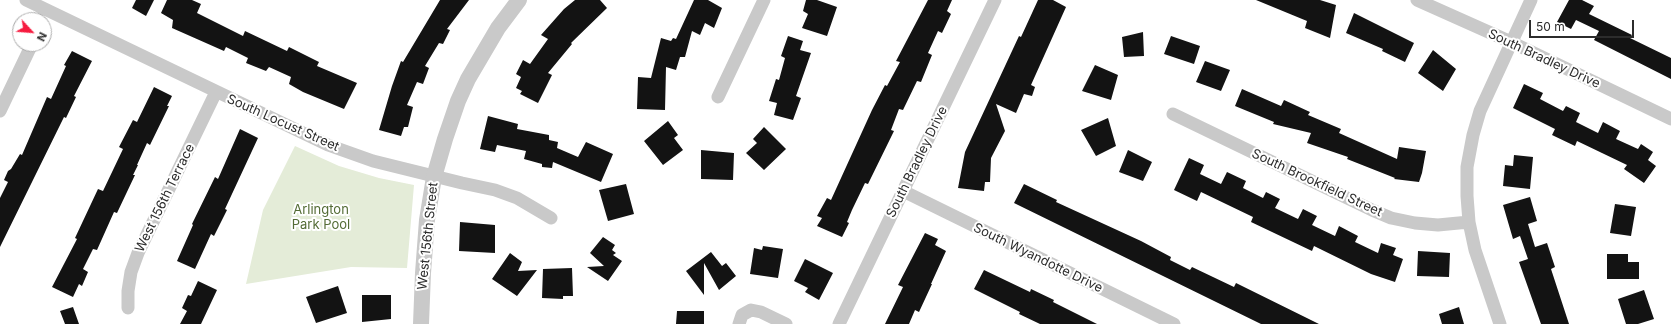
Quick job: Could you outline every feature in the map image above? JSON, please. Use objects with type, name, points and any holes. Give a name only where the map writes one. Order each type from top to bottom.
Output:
[{"type":"street","name":"South Locust Street","points":[[26,0],[41,12]]},
{"type":"street","name":"West 156th Street","points":[[421,324],[427,225],[434,176],[445,139],[458,101],[468,79],[498,28],[519,0]]},
{"type":"street","points":[[718,97],[764,0]]},
{"type":"street","name":"South Bradley Drive","points":[[839,324],[995,0]]},
{"type":"street","name":"South Bradley Drive","points":[[1417,0],[1511,42],[1671,119]]},
{"type":"street","points":[[1500,324],[1475,250],[1469,222],[1467,167],[1473,135],[1482,105],[1531,0]]},
{"type":"street","name":"South Locust Street","points":[[52,19],[216,92],[328,145],[374,161],[495,190],[517,198],[551,218]]},
{"type":"street","points":[[0,110],[28,52]]},
{"type":"street","name":"West 156th Terrace","points":[[128,308],[128,291],[131,272],[138,253],[216,92]]},
{"type":"street","name":"South Brookfield Street","points":[[1173,114],[1365,207],[1391,218],[1415,223],[1438,225],[1469,222]]},
{"type":"street","name":"South Wyandotte Drive","points":[[903,191],[1174,324]]},
{"type":"street","points":[[739,324],[742,315],[751,310],[761,312],[786,324]]},
{"type":"green space","name":"Arlington Park Pool","points":[[295,146],[339,166],[379,178],[414,185],[407,268],[351,267],[246,284],[263,210]]},
{"type":"building","points":[[136,0],[154,0],[146,16],[132,8]]},
{"type":"building","points":[[167,0],[192,0],[201,4],[197,13],[243,36],[245,31],[287,51],[289,47],[319,62],[317,66],[357,83],[344,109],[303,92],[289,84],[291,77],[269,67],[266,71],[246,63],[248,58],[226,47],[224,51],[172,28],[173,20],[161,13]]},
{"type":"building","points":[[440,0],[469,0],[447,29],[450,30],[443,44],[439,43],[425,66],[429,68],[423,84],[417,82],[407,105],[413,107],[408,127],[404,127],[401,136],[379,130],[401,61],[403,62]]},
{"type":"building","points":[[575,0],[600,0],[607,8],[571,43],[572,44],[548,73],[552,75],[538,103],[520,94],[522,91],[516,88],[521,77],[516,74],[523,60],[530,64],[548,39],[541,35],[564,9]]},
{"type":"building","points":[[694,0],[708,0],[722,8],[714,28],[705,23],[700,35],[692,31],[685,57],[680,57],[676,70],[666,67],[665,110],[637,109],[638,77],[651,78],[661,38],[671,41],[673,38],[676,39]]},
{"type":"building","points":[[806,0],[817,0],[837,7],[827,36],[802,28],[808,14],[803,11]]},
{"type":"building","points":[[928,0],[952,0],[947,11],[951,14],[942,33],[938,31],[928,53],[932,55],[921,82],[917,81],[903,110],[899,109],[891,130],[894,131],[868,184],[865,183],[852,210],[847,222],[849,223],[842,237],[817,226],[822,218],[817,216],[827,198],[831,200],[872,110],[885,85],[887,86],[900,62],[896,61]]},
{"type":"building","points":[[1038,0],[1053,0],[1066,7],[1031,85],[1035,87],[1032,96],[1024,94],[1016,113],[996,104],[1005,131],[991,158],[990,182],[985,182],[984,191],[958,188],[965,152],[1019,36],[1021,37]]},
{"type":"building","points":[[1256,0],[1320,0],[1336,5],[1330,38],[1305,28],[1307,21]]},
{"type":"building","points":[[1569,0],[1582,0],[1594,6],[1589,14],[1632,35],[1630,38],[1671,58],[1671,79],[1594,40],[1599,31],[1576,20],[1571,29],[1557,22]]},
{"type":"building","points":[[1354,13],[1414,43],[1405,62],[1382,51],[1383,49],[1346,33]]},
{"type":"building","points":[[1143,32],[1144,56],[1124,57],[1122,37]]},
{"type":"building","points":[[788,36],[803,41],[800,50],[811,53],[796,96],[801,98],[793,120],[774,115],[777,103],[769,101],[776,79],[779,80],[785,58],[781,56]]},
{"type":"building","points":[[1171,36],[1200,46],[1194,64],[1164,54]]},
{"type":"building","points":[[1433,50],[1456,69],[1443,91],[1418,73]]},
{"type":"building","points":[[72,51],[92,61],[74,96],[76,97],[66,118],[64,117],[0,247],[0,198],[8,182],[4,180],[8,171],[11,169],[20,154],[22,155],[47,97],[51,99],[66,66],[64,65]]},
{"type":"building","points":[[1205,61],[1230,70],[1221,91],[1196,82]]},
{"type":"building","points":[[1095,65],[1118,75],[1111,100],[1082,91]]},
{"type":"building","points":[[1524,84],[1543,93],[1540,99],[1563,111],[1566,106],[1580,113],[1576,122],[1598,133],[1603,122],[1620,131],[1616,139],[1638,149],[1641,144],[1653,152],[1648,160],[1656,166],[1644,183],[1624,169],[1627,165],[1577,141],[1575,146],[1552,135],[1555,129],[1513,108]]},
{"type":"building","points":[[154,87],[172,96],[167,106],[169,106],[150,145],[147,143],[133,175],[135,175],[117,213],[114,212],[97,250],[93,249],[83,269],[88,272],[82,286],[79,284],[73,297],[52,287],[77,239],[75,238],[98,189],[103,191],[123,149],[119,147],[133,120],[137,122]]},
{"type":"building","points":[[1242,89],[1281,106],[1284,100],[1310,112],[1308,115],[1341,129],[1339,133],[1397,159],[1399,147],[1426,151],[1419,182],[1394,179],[1395,178],[1347,159],[1348,157],[1307,143],[1311,133],[1273,124],[1274,122],[1235,106]]},
{"type":"building","points":[[488,116],[518,124],[517,129],[549,135],[549,140],[558,142],[557,148],[578,157],[586,142],[613,154],[601,182],[553,162],[552,168],[542,167],[542,164],[524,159],[526,151],[497,145],[495,152],[480,149]]},
{"type":"building","points":[[1108,118],[1116,146],[1096,156],[1081,130]]},
{"type":"building","points":[[668,121],[678,135],[674,138],[683,150],[663,165],[644,141]]},
{"type":"building","points":[[764,127],[786,149],[764,170],[746,153],[757,143],[753,139]]},
{"type":"building","points":[[240,129],[258,138],[225,209],[227,210],[214,236],[211,234],[195,269],[177,261],[193,225],[192,224],[215,177],[218,179]]},
{"type":"building","points":[[701,150],[734,153],[733,180],[701,179]]},
{"type":"building","points":[[1128,150],[1152,162],[1143,181],[1119,172]]},
{"type":"building","points":[[1514,155],[1533,157],[1530,189],[1503,186],[1505,165],[1513,166]]},
{"type":"building","points":[[1189,158],[1204,165],[1200,174],[1221,184],[1227,172],[1246,181],[1243,188],[1263,198],[1266,192],[1280,199],[1275,208],[1298,219],[1303,209],[1317,216],[1312,225],[1335,236],[1339,226],[1358,236],[1355,242],[1378,253],[1381,243],[1396,248],[1393,255],[1403,259],[1395,282],[1371,274],[1314,246],[1312,251],[1251,222],[1253,217],[1201,192],[1197,201],[1174,190]]},
{"type":"building","points":[[626,184],[634,214],[608,221],[599,190]]},
{"type":"building","points":[[1024,184],[1057,200],[1056,202],[1141,241],[1171,257],[1170,260],[1190,270],[1192,267],[1234,287],[1236,283],[1319,324],[1261,324],[1014,203]]},
{"type":"building","points":[[1530,197],[1537,221],[1528,224],[1535,247],[1547,243],[1555,267],[1551,269],[1569,324],[1541,324],[1519,262],[1528,259],[1520,236],[1513,239],[1503,205]]},
{"type":"building","points":[[1615,204],[1636,207],[1631,236],[1610,233]]},
{"type":"building","points":[[460,222],[495,225],[495,253],[459,251]]},
{"type":"building","points":[[925,233],[938,239],[935,245],[946,251],[932,284],[919,312],[915,310],[909,324],[885,324],[903,287],[898,285]]},
{"type":"building","points":[[603,237],[615,245],[612,250],[616,253],[613,255],[622,261],[608,281],[587,267],[604,266],[590,253]]},
{"type":"building","points":[[763,246],[783,249],[778,278],[750,274],[754,248],[762,250]]},
{"type":"building","points":[[1418,251],[1450,253],[1449,277],[1417,276]]},
{"type":"building","points":[[711,252],[722,266],[726,263],[736,276],[719,290],[704,263],[704,295],[686,271]]},
{"type":"building","points":[[510,253],[522,262],[518,271],[537,270],[517,296],[492,279]]},
{"type":"building","points":[[1607,254],[1628,254],[1628,262],[1639,262],[1639,279],[1607,279]]},
{"type":"building","points":[[805,259],[833,273],[819,300],[805,292],[808,288],[794,281]]},
{"type":"building","points":[[572,268],[573,296],[563,296],[563,299],[542,298],[543,269]]},
{"type":"building","points":[[984,270],[1030,292],[1031,289],[1097,324],[1040,324],[1019,314],[1020,312],[974,289]]},
{"type":"building","points":[[198,281],[217,290],[201,324],[180,324],[187,311],[182,308],[188,295],[191,296]]},
{"type":"building","points":[[338,286],[347,313],[316,323],[306,297]]},
{"type":"building","points":[[1644,290],[1654,319],[1638,324],[1626,324],[1618,299]]},
{"type":"building","points":[[362,295],[391,295],[391,319],[362,322]]},
{"type":"building","points":[[73,307],[79,324],[65,324],[60,311]]},
{"type":"building","points":[[1459,307],[1464,324],[1442,324],[1439,314]]},
{"type":"building","points":[[677,311],[704,311],[704,324],[676,324]]}]
